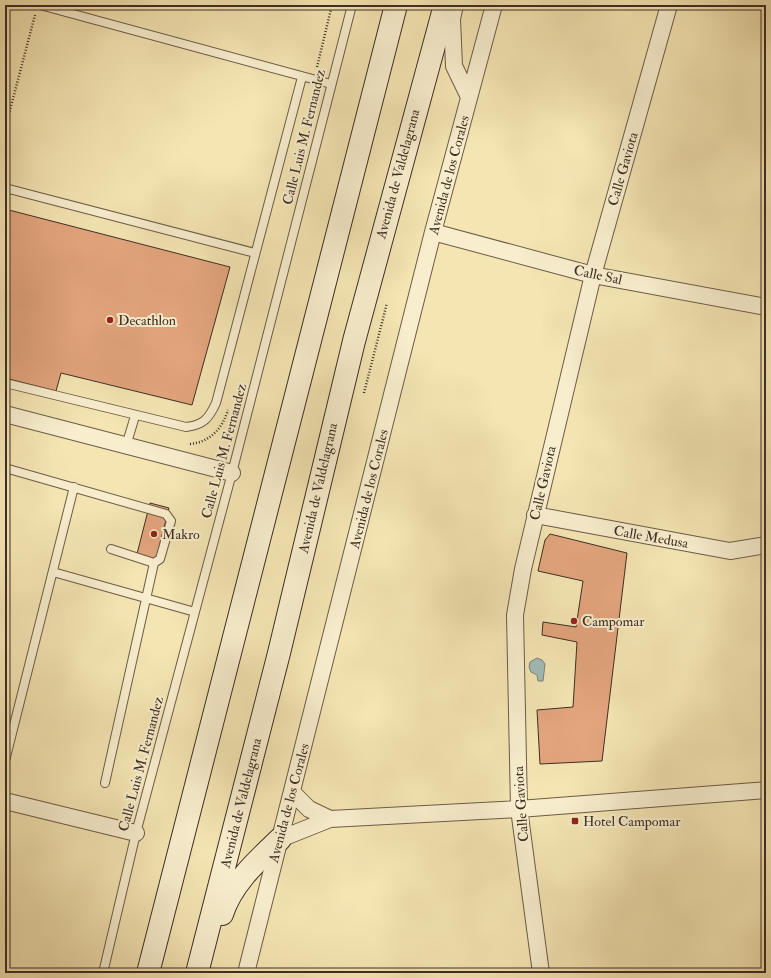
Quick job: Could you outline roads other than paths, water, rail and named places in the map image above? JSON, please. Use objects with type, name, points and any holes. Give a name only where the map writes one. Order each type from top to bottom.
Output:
[{"type":"main road","points":[[148,973],[396,5]]},
{"type":"main road","name":"Avenida de Valdelagrana","points":[[197,973],[279,653],[354,341],[444,5]]},
{"type":"main road","points":[[133,973],[151,923],[164,873],[173,853],[184,835]]},
{"type":"main road","points":[[206,973],[223,910],[234,888],[253,864],[280,839]]},
{"type":"street","points":[[455,5],[452,19],[454,66],[469,97]]},
{"type":"street","name":"Avenida de los Corales","points":[[246,973],[293,793],[433,232],[494,5]]},
{"type":"street","name":"Calle Gaviota","points":[[541,973],[520,809],[515,615],[535,515],[593,275],[669,5]]},
{"type":"street","name":"Calle Sal","points":[[433,232],[593,275],[766,307]]},
{"type":"street","points":[[5,414],[232,473]]},
{"type":"street","name":"Calle Medusa","points":[[535,515],[730,551],[766,545]]},
{"type":"street","points":[[280,839],[330,819],[520,809],[766,790]]},
{"type":"street","points":[[293,793],[309,809],[330,819]]},
{"type":"street","points":[[5,800],[136,832]]},
{"type":"lane","name":"Calle Luis M. Fernandez","points":[[103,973],[136,832],[232,473],[352,5]]},
{"type":"lane","points":[[38,9],[331,84]]},
{"type":"lane","points":[[5,383],[135,416],[186,427],[198,426],[209,418],[216,403],[302,77]]},
{"type":"lane","points":[[5,188],[256,252]]},
{"type":"lane","points":[[126,446],[135,416]]},
{"type":"lane","points":[[5,468],[130,502],[169,517],[171,521],[160,559],[154,563],[105,783]]},
{"type":"lane","points":[[5,761],[74,487]]},
{"type":"lane","points":[[111,549],[154,563]]},
{"type":"lane","points":[[53,572],[195,612]]},
{"type":"water","points":[[537,658],[542,660],[545,664],[543,681],[538,681],[537,675],[531,672],[529,667],[530,662]]},
{"type":"place","name":"Decathlon","points":[[110,320]]},
{"type":"place","name":"Makro","points":[[154,534]]},
{"type":"place","name":"Campomar","points":[[574,621]]},
{"type":"place","name":"Hotel Campomar","points":[[575,821]]}]
